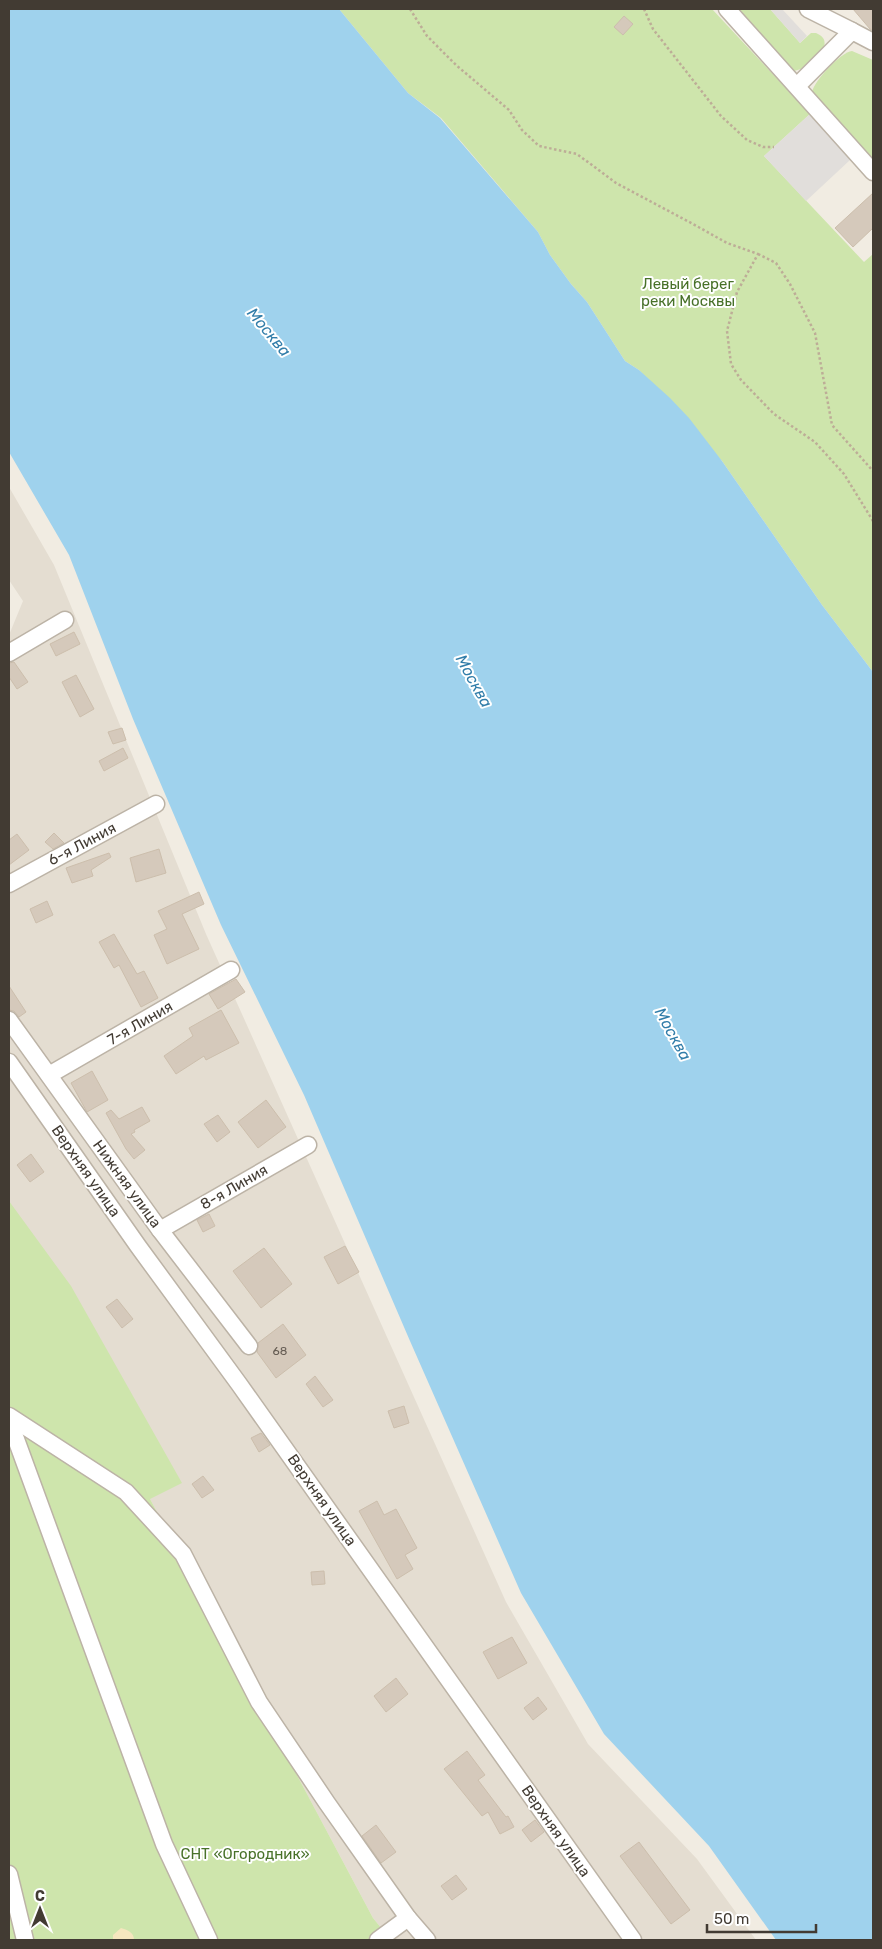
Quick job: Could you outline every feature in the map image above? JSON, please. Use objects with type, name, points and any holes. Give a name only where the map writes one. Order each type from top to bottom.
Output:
[{"type":"street","points":[[727,9],[873,172]]},
{"type":"street","points":[[808,9],[873,42]]},
{"type":"street","points":[[797,86],[852,31]]},
{"type":"street","points":[[9,653],[65,620]]},
{"type":"street","name":"6-я Линия","points":[[9,884],[156,804]]},
{"type":"street","name":"7-я Линия","points":[[49,1075],[231,970]]},
{"type":"street","name":"Нижняя улица","points":[[9,1020],[160,1230],[248,1346]]},
{"type":"street","name":"Верхняя улица","points":[[9,1062],[633,1940]]},
{"type":"street","name":"8-я Линия","points":[[160,1230],[308,1145]]},
{"type":"street","points":[[9,1418],[126,1492],[183,1554],[259,1702],[408,1918],[427,1940]]},
{"type":"street","points":[[9,1418],[164,1844],[209,1940]]},
{"type":"street","points":[[9,1874],[25,1940]]},
{"type":"street","points":[[378,1940],[408,1918]]},
{"type":"path","points":[[410,9],[427,36],[456,65],[509,110],[522,130],[539,146],[577,154],[616,184],[693,224],[726,244],[758,254],[776,263],[790,284],[815,333],[832,425],[873,471]]},
{"type":"path","points":[[644,9],[653,29],[721,116],[747,140],[763,147],[774,148]]},
{"type":"path","points":[[758,254],[737,292],[726,330],[731,364],[741,380],[774,414],[815,442],[844,474],[873,521]]},
{"type":"shaded area","points":[[770,9],[782,9],[807,36],[800,43]]},
{"type":"shaded area","points":[[810,114],[850,160],[806,201],[764,156]]},
{"type":"shaded area","points":[[9,487],[54,565],[206,934],[506,1602],[588,1744],[697,1859],[756,1940],[391,1940],[373,1918],[45,1302],[9,1248],[9,635],[23,601],[9,580]]},
{"type":"green space","name":"Левый берег реки Москвы","points":[[339,9],[712,9],[810,114],[764,156],[864,262],[873,254],[873,672],[822,605],[722,461],[639,370],[625,361],[587,302],[550,255],[538,232],[441,118],[408,93]]},
{"type":"green space","points":[[739,9],[770,9],[800,43],[811,33],[816,33],[823,38],[825,42],[824,47],[801,69],[794,71]]},
{"type":"green space","points":[[852,51],[873,60],[873,161],[812,92],[829,68],[841,56]]},
{"type":"green space","name":"СНТ «Огородник»","points":[[9,1201],[71,1286],[182,1483],[150,1499],[373,1918],[391,1940],[9,1940]]},
{"type":"sand","points":[[121,1928],[131,1933],[134,1940],[113,1940],[113,1935]]},
{"type":"water","name":"Москва","points":[[9,9],[339,9],[408,93],[440,118],[538,232],[550,255],[587,302],[625,361],[639,370],[689,418],[722,461],[822,605],[873,672],[873,1940],[776,1940],[709,1846],[604,1734],[521,1593],[304,1095],[221,925],[133,719],[69,555],[9,452]]},
{"type":"building","points":[[853,9],[873,9],[873,31],[870,29]]},
{"type":"building","points":[[624,16],[633,24],[623,35],[614,27]]},
{"type":"building","points":[[873,193],[873,228],[853,247],[835,228]]},
{"type":"building","points":[[74,632],[80,644],[56,656],[50,644]]},
{"type":"building","points":[[14,662],[28,682],[17,689],[9,677],[9,663]]},
{"type":"building","points":[[76,675],[94,709],[80,717],[62,682]]},
{"type":"building","points":[[122,728],[126,740],[113,744],[108,732]]},
{"type":"building","points":[[123,748],[128,758],[104,771],[99,761]]},
{"type":"building","points":[[54,833],[64,843],[53,849],[45,842]]},
{"type":"building","points":[[17,834],[29,850],[9,865],[9,840]]},
{"type":"building","points":[[159,849],[166,873],[136,882],[130,858]]},
{"type":"building","points":[[109,853],[111,857],[91,870],[93,876],[72,883],[66,868]]},
{"type":"building","points":[[199,892],[204,904],[182,914],[199,949],[167,964],[154,935],[167,929],[158,911]]},
{"type":"building","points":[[47,901],[53,915],[36,923],[30,909]]},
{"type":"building","points":[[114,934],[137,974],[144,971],[158,998],[141,1007],[119,965],[114,968],[99,942]]},
{"type":"building","points":[[236,979],[245,992],[218,1009],[209,994]]},
{"type":"building","points":[[9,986],[26,1012],[19,1017],[14,1011],[9,1010]]},
{"type":"building","points":[[221,1010],[239,1043],[206,1060],[204,1056],[176,1074],[164,1056],[193,1036],[189,1028]]},
{"type":"building","points":[[92,1071],[108,1100],[87,1112],[71,1083]]},
{"type":"building","points":[[266,1100],[286,1127],[258,1148],[238,1122]]},
{"type":"building","points":[[142,1107],[150,1121],[134,1130],[135,1132],[131,1134],[145,1150],[134,1159],[126,1149],[106,1113],[111,1110],[119,1119]]},
{"type":"building","points":[[218,1115],[230,1132],[217,1142],[204,1124]]},
{"type":"building","points":[[31,1154],[44,1172],[30,1182],[17,1165]]},
{"type":"building","points":[[209,1214],[215,1226],[203,1232],[197,1220]]},
{"type":"building","points":[[345,1246],[359,1272],[338,1284],[324,1257]]},
{"type":"building","points":[[264,1248],[292,1284],[261,1308],[233,1271]]},
{"type":"building","points":[[117,1299],[133,1319],[122,1328],[106,1307]]},
{"type":"building","points":[[283,1324],[306,1355],[276,1378],[257,1352],[258,1343]]},
{"type":"building","points":[[315,1376],[333,1400],[323,1407],[306,1384]]},
{"type":"building","points":[[404,1406],[409,1423],[394,1428],[388,1411]]},
{"type":"building","points":[[261,1433],[270,1445],[259,1452],[251,1438]]},
{"type":"building","points":[[203,1476],[214,1490],[202,1498],[192,1484]]},
{"type":"building","points":[[377,1501],[384,1515],[396,1509],[417,1548],[405,1555],[413,1569],[397,1579],[359,1511]]},
{"type":"building","points":[[324,1571],[325,1584],[312,1585],[311,1572]]},
{"type":"building","points":[[512,1637],[527,1663],[498,1679],[483,1652]]},
{"type":"building","points":[[396,1678],[408,1694],[386,1712],[374,1696]]},
{"type":"building","points":[[538,1697],[547,1709],[533,1720],[524,1708]]},
{"type":"building","points":[[467,1751],[485,1775],[478,1780],[506,1817],[508,1816],[514,1827],[500,1834],[488,1812],[482,1816],[444,1769]]},
{"type":"building","points":[[535,1820],[544,1832],[531,1842],[522,1830]]},
{"type":"building","points":[[376,1825],[396,1852],[381,1863],[362,1836]]},
{"type":"building","points":[[639,1842],[690,1910],[671,1924],[620,1856]]},
{"type":"building","points":[[456,1875],[467,1889],[452,1900],[441,1886]]}]
